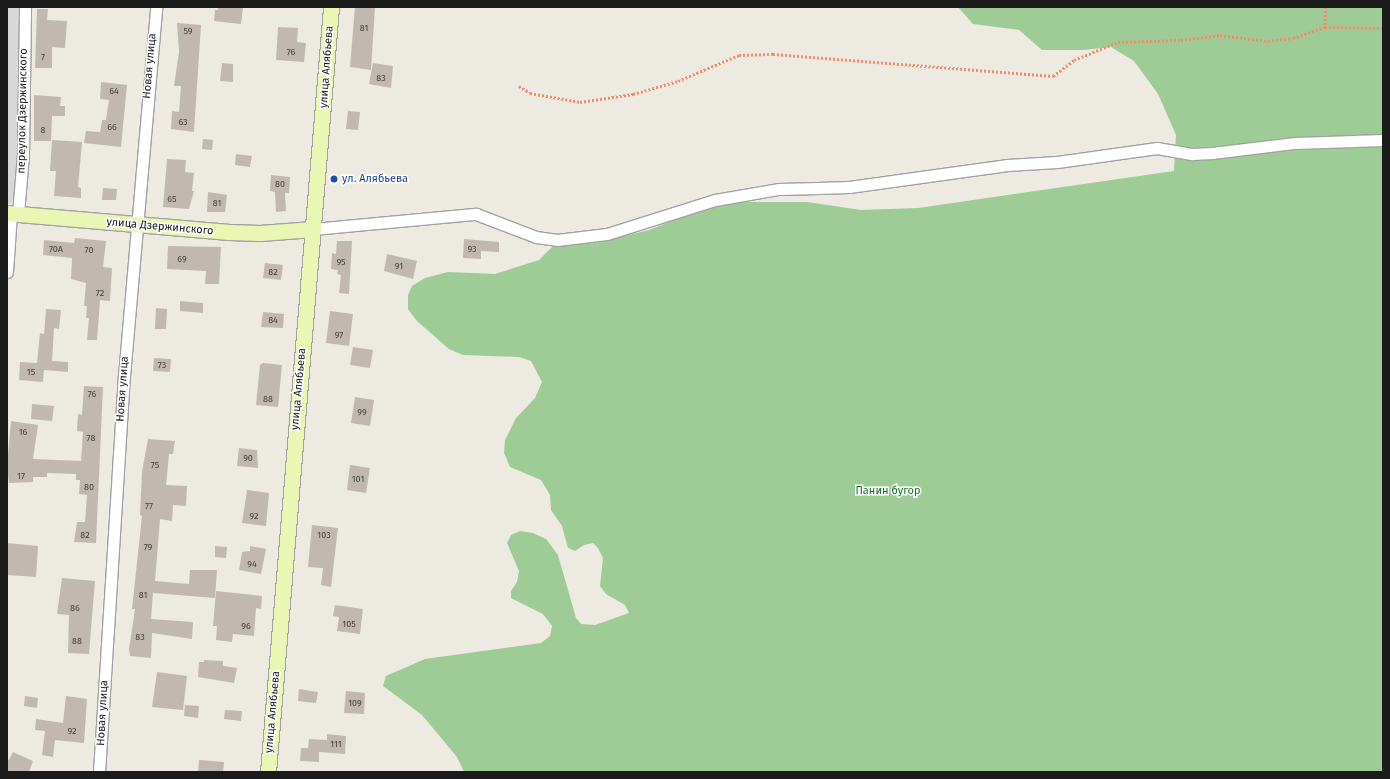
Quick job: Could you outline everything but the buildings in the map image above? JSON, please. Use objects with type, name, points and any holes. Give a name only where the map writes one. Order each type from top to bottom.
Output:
[{"type":"main road","name":"улица Алябьева","points":[[268,772],[331,7]]},
{"type":"main road","name":"улица Дзержинского","points":[[12,214],[135,225],[260,233],[313,229]]},
{"type":"street","name":"переулок Дзержинского","points":[[7,272],[12,214],[23,155],[25,7]]},
{"type":"street","name":"Новая улица","points":[[99,772],[135,225],[156,7]]},
{"type":"street","points":[[313,229],[476,214],[536,237],[557,240],[607,234],[715,200],[779,189],[849,188],[1157,148],[1192,154],[1295,143],[1383,140]]},
{"type":"path","points":[[1325,27],[1326,7]]},
{"type":"path","points":[[519,86],[530,93],[580,102],[633,94],[678,81],[739,55],[773,54],[1053,76],[1074,60],[1118,42],[1181,40],[1220,35],[1268,41],[1293,38],[1325,27],[1383,28]]},
{"type":"shaded area","points":[[7,7],[22,7],[18,169],[15,201],[10,204],[7,204]]},
{"type":"green space","name":"Панин бугор","points":[[958,7],[1383,7],[1383,772],[464,772],[457,757],[422,715],[383,686],[386,676],[425,659],[541,643],[550,636],[552,626],[543,614],[511,598],[511,591],[517,582],[519,571],[507,543],[511,535],[520,531],[533,533],[546,539],[558,555],[576,618],[581,624],[595,625],[629,613],[625,605],[606,594],[600,586],[603,558],[598,548],[593,543],[584,545],[575,551],[568,548],[562,526],[551,510],[550,495],[541,480],[510,467],[504,453],[505,440],[516,418],[535,398],[542,382],[531,361],[519,357],[463,355],[449,349],[417,321],[408,309],[408,295],[412,286],[425,278],[448,272],[495,274],[539,260],[553,246],[595,243],[649,230],[697,211],[741,202],[807,202],[861,210],[918,208],[1174,171],[1176,135],[1158,94],[1134,61],[1111,47],[1083,50],[1042,50],[1019,30],[973,24]]},
{"type":"place","name":"ул. Алябьева","points":[[334,179]]}]
